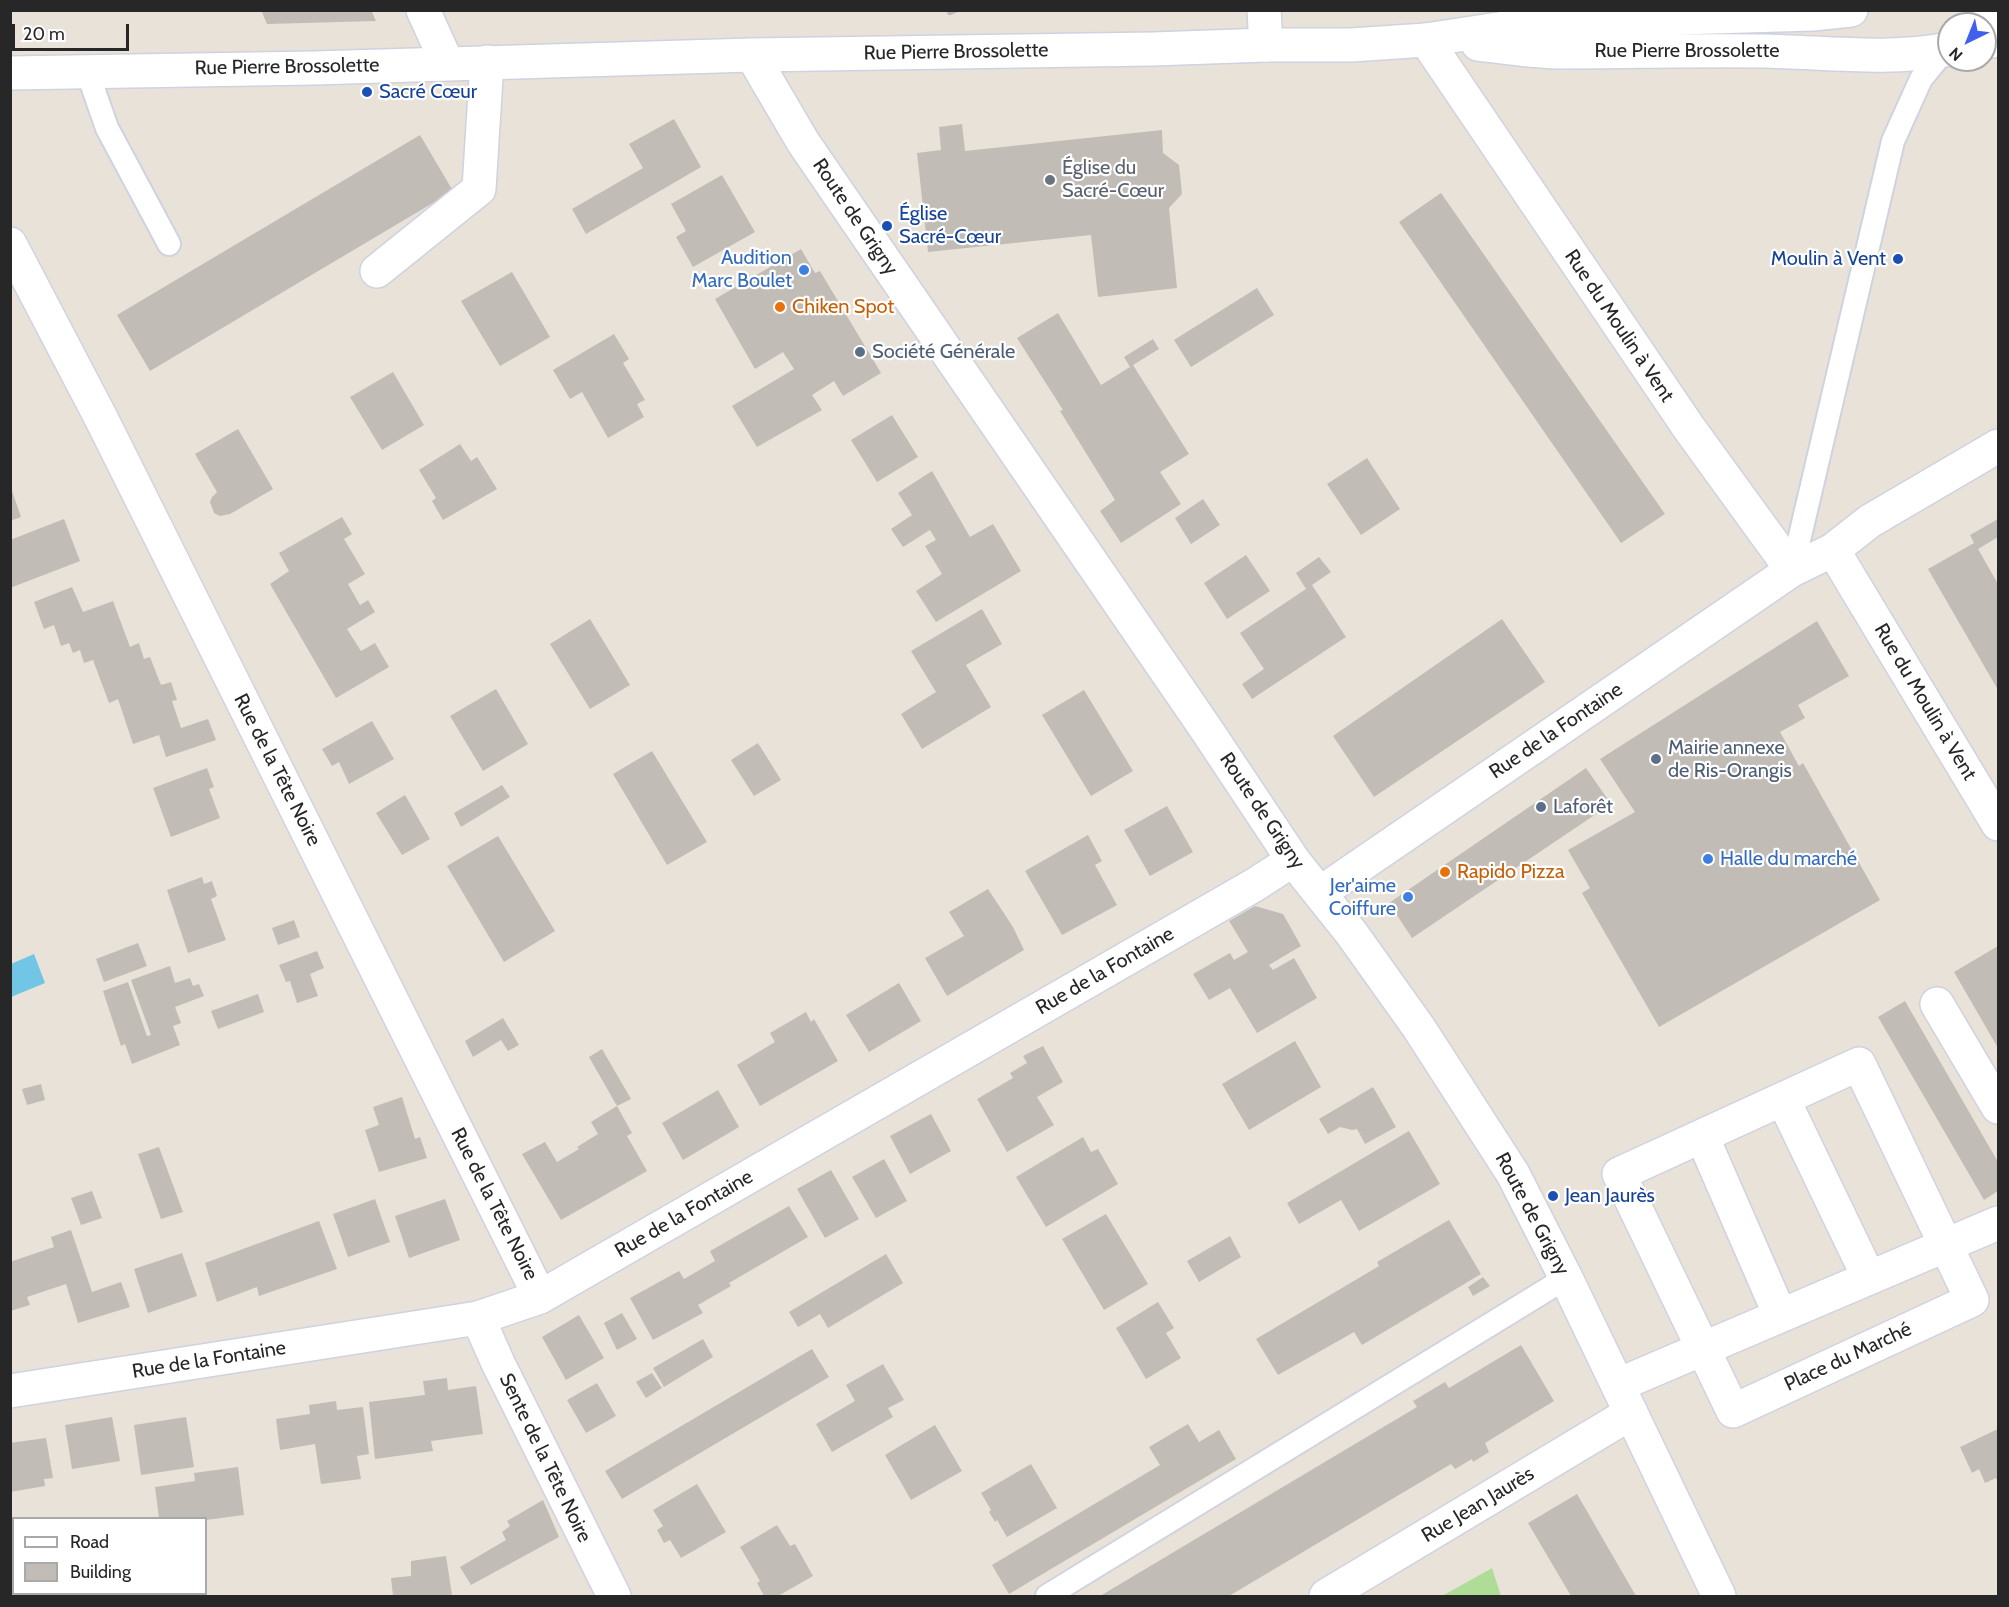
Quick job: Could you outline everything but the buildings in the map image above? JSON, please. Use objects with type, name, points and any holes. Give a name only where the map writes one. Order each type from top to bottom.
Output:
[{"type":"street","points":[[423,10],[447,63]]},
{"type":"street","points":[[1264,10],[1266,45]]},
{"type":"street","name":"Rue Pierre Brossolette","points":[[10,73],[314,68],[752,55],[1350,45],[1426,40],[1544,22],[1813,14],[1851,10]]},
{"type":"street","name":"Rue Pierre Brossolette","points":[[1426,40],[1553,52],[1678,49],[1901,55],[1937,50]]},
{"type":"street","name":"Rue du Moulin à Vent","points":[[1426,40],[1689,428],[1792,570]]},
{"type":"street","name":"Route de Grigny","points":[[752,55],[803,142],[1206,729],[1293,860],[1320,893],[1419,1028],[1507,1164],[1535,1214],[1719,1596]]},
{"type":"street","points":[[377,271],[479,189],[487,62]]},
{"type":"street","name":"Rue de la Tête Noire","points":[[10,244],[101,418],[540,1297]]},
{"type":"street","points":[[1792,570],[1833,550],[1870,521],[1998,446]]},
{"type":"street","name":"Rue du Moulin à Vent","points":[[1833,550],[1998,824]]},
{"type":"street","name":"Rue de la Fontaine","points":[[1320,893],[1792,570]]},
{"type":"street","name":"Rue de la Fontaine","points":[[10,1391],[478,1318],[540,1297],[1256,884],[1293,860]]},
{"type":"street","points":[[1937,1004],[1998,1107]]},
{"type":"street","name":"Place du Marché","points":[[1859,1064],[1972,1300],[1732,1411],[1619,1174],[1783,1099],[1859,1064]]},
{"type":"street","points":[[1783,1099],[1869,1278]]},
{"type":"street","points":[[1702,1136],[1780,1315]]},
{"type":"street","points":[[1624,1399],[1703,1348],[1998,1223]]},
{"type":"street","name":"Sente de la Tête Noire","points":[[478,1318],[502,1373],[614,1596]]},
{"type":"street","name":"Rue Jean Jaurès","points":[[1326,1596],[1624,1399]]},
{"type":"lane","points":[[1792,570],[1893,141],[1921,79],[1937,60]]},
{"type":"lane","points":[[87,71],[107,128],[169,244]]},
{"type":"lane","points":[[1047,1596],[1566,1278]]},
{"type":"green space","points":[[1492,1568],[1501,1596],[1442,1596]]},
{"type":"water","points":[[34,954],[45,983],[11,997],[11,964]]},
{"type":"place","name":"Sacré Cœur","points":[[367,92]]},
{"type":"place","name":"Église du Sacré-Cœur","points":[[1050,180]]},
{"type":"place","name":"Église Sacré-Cœur","points":[[887,226]]},
{"type":"place","name":"Moulin à Vent","points":[[1898,259]]},
{"type":"place","name":"Audition Marc Boulet","points":[[804,270]]},
{"type":"place","name":"Chiken Spot","points":[[780,307]]},
{"type":"place","name":"Société Générale","points":[[860,352]]},
{"type":"place","name":"Mairie annexe de Ris-Orangis","points":[[1656,759]]},
{"type":"place","name":"Laforêt","points":[[1541,807]]},
{"type":"place","name":"Halle du marché","points":[[1708,859]]},
{"type":"place","name":"Rapido Pizza","points":[[1445,872]]},
{"type":"place","name":"Jer'aime Coiffure","points":[[1408,897]]},
{"type":"place","name":"Jean Jaurès","points":[[1553,1196]]}]
